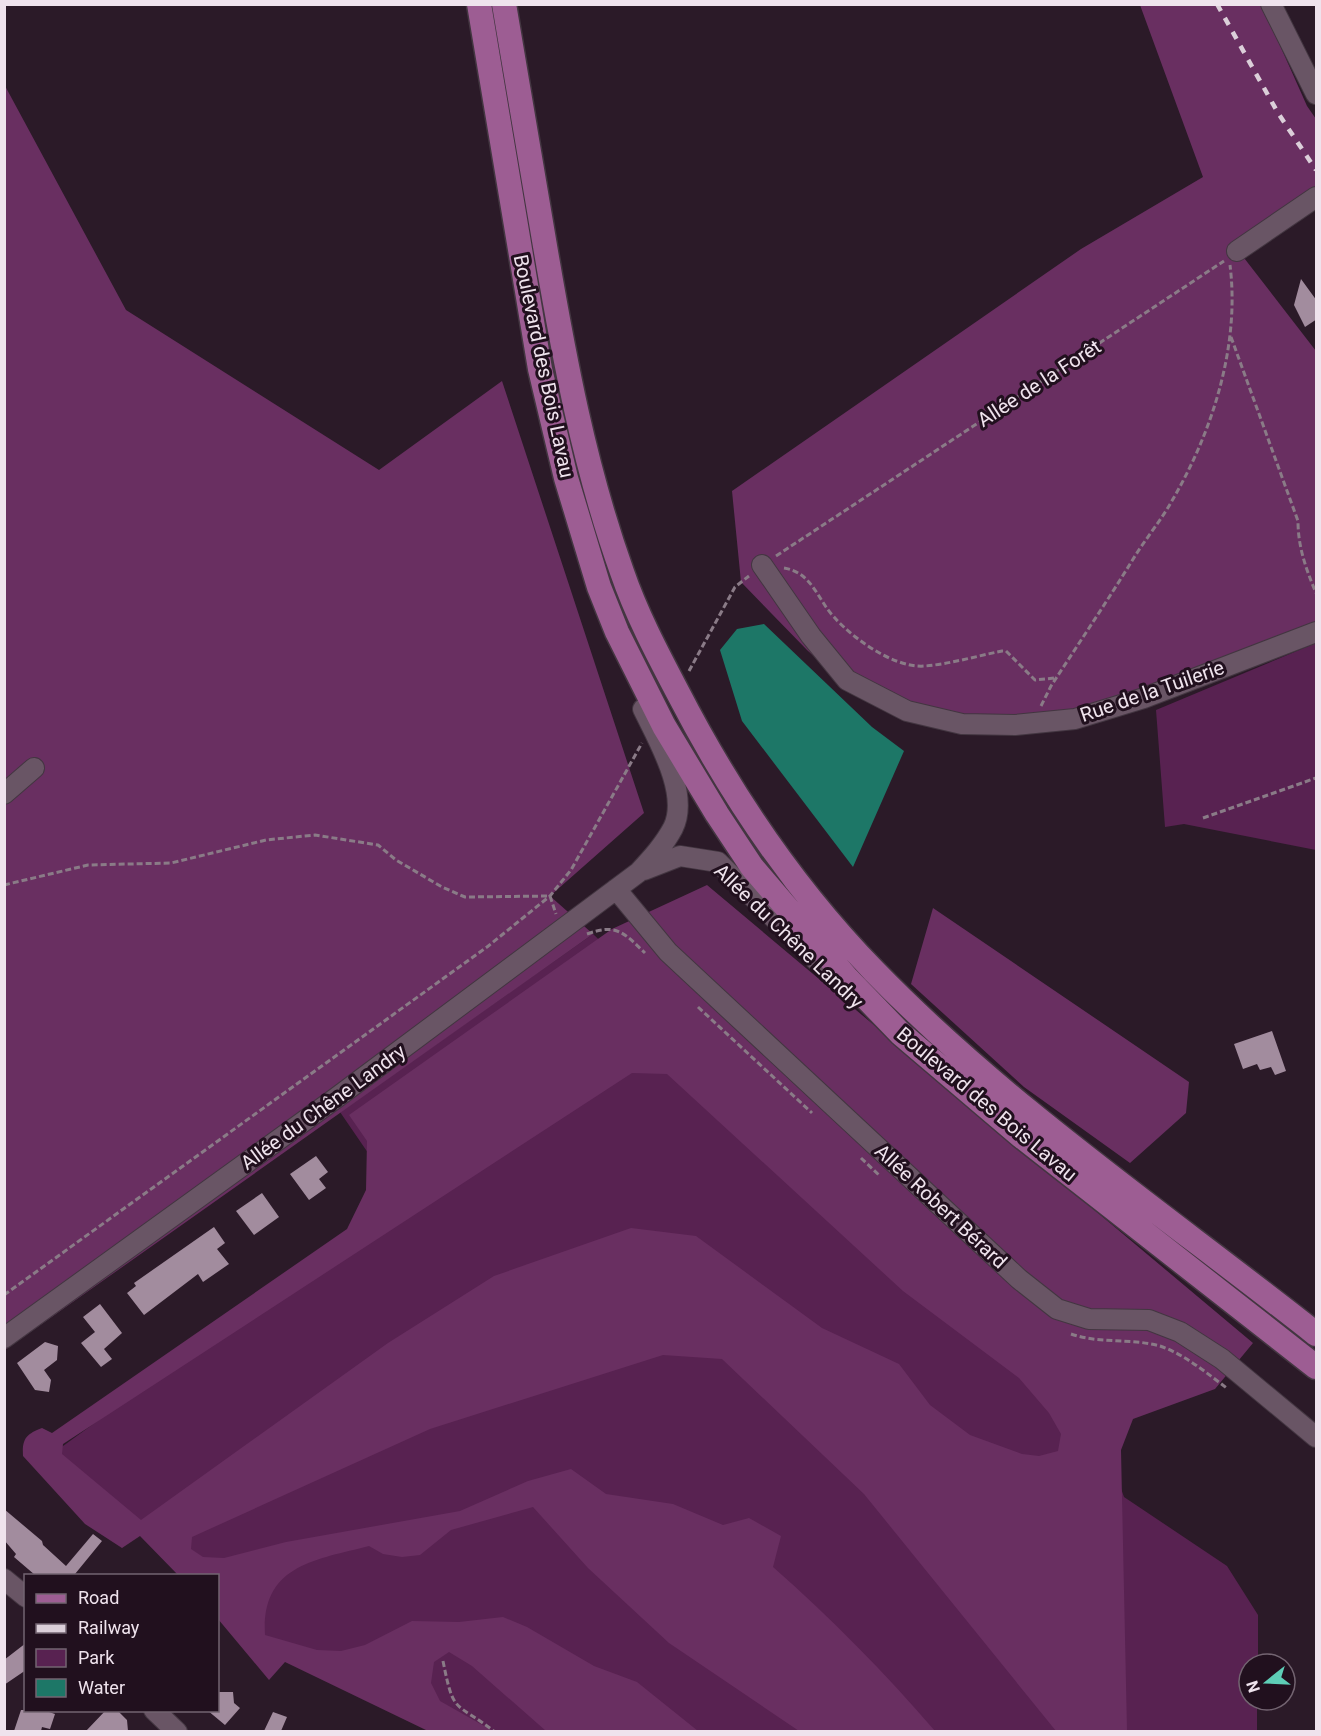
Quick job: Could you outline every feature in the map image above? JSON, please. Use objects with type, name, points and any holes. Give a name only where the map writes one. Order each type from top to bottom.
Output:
[{"type":"main road","name":"Boulevard des Bois Lavau","points":[[478,4],[540,369],[552,424],[599,587],[617,632],[664,726],[752,867],[846,977],[900,1034],[1021,1136],[1317,1367]]},
{"type":"main road","name":"Boulevard des Bois Lavau","points":[[504,4],[564,361],[589,469],[623,577],[706,748],[771,847],[811,899],[872,969],[948,1043],[1024,1106],[1317,1334]]},
{"type":"street","points":[[1270,4],[1317,94]]},
{"type":"street","points":[[1233,254],[1316,197]]},
{"type":"street","name":"Rue de la Tuilerie","points":[[762,565],[811,636],[847,680],[907,711],[962,724],[1015,725],[1075,718],[1144,698],[1317,632]]},
{"type":"street","name":"Allée du Chêne Landry","points":[[4,1338],[336,1098],[639,872],[655,855],[674,826],[677,805],[671,768],[626,674],[617,632]]},
{"type":"street","points":[[4,794],[34,768]]},
{"type":"street","name":"Allée du Chêne Landry","points":[[639,872],[680,856],[698,857],[718,862],[864,1009],[900,1034]]},
{"type":"street","name":"Allée Robert Bérard","points":[[616,889],[625,903],[668,952],[1019,1279],[1057,1309],[1089,1319],[1149,1320],[1180,1332],[1222,1359],[1317,1437]]},
{"type":"street","points":[[4,1579],[24,1595]]},
{"type":"street","points":[[156,1712],[177,1731]]},
{"type":"path","points":[[1039,723],[1041,702],[1173,500],[1201,441],[1217,399],[1230,335],[1234,296],[1233,254]]},
{"type":"path","name":"Allée de la Forêt","points":[[685,676],[735,587],[762,565],[1233,254]]},
{"type":"path","points":[[1230,335],[1298,521],[1298,538],[1305,568],[1317,593]]},
{"type":"path","points":[[762,565],[798,570],[811,584],[838,625],[877,651],[898,661],[923,667],[1006,651],[1035,680],[1056,678]]},
{"type":"path","points":[[4,1295],[487,947],[550,896],[571,870],[647,734]]},
{"type":"path","points":[[1203,818],[1317,778]]},
{"type":"path","points":[[4,885],[88,865],[171,863],[266,840],[315,835],[378,845],[405,866],[465,897],[492,899],[550,896]]},
{"type":"path","points":[[550,896],[552,909],[566,927]]},
{"type":"path","points":[[443,1661],[453,1701],[459,1709],[495,1731]]},
{"type":"green space","points":[[1316,643],[1316,850],[1184,824],[1165,827],[1156,710]]},
{"type":"green space","points":[[593,934],[1094,1412],[1124,1497],[1227,1566],[1258,1615],[1258,1652],[1237,1652],[1237,1712],[1257,1712],[1257,1731],[461,1731],[277,1647],[219,1597],[219,1574],[193,1574],[52,1454],[401,1201],[340,1112]]},
{"type":"shaded area","points":[[1140,5],[1262,5],[1307,106],[1316,119],[1316,206],[1241,254],[1316,351],[1316,623],[1142,691],[1026,726],[915,722],[857,696],[807,650],[741,582],[732,491],[1081,249],[1203,177]]},
{"type":"shaded area","points":[[4,84],[126,310],[379,470],[502,381],[644,813],[550,896],[593,934],[5,1350]]},
{"type":"shaded area","points":[[707,885],[1253,1343],[1215,1389],[1133,1419],[1121,1450],[1127,1731],[1056,1731],[864,1494],[722,1359],[663,1355],[430,1429],[192,1537],[191,1549],[203,1557],[224,1558],[286,1542],[460,1511],[528,1481],[571,1469],[606,1494],[673,1504],[723,1525],[749,1518],[781,1536],[773,1567],[857,1646],[935,1731],[799,1731],[669,1643],[588,1568],[533,1507],[451,1530],[420,1555],[402,1557],[383,1554],[369,1546],[311,1562],[282,1580],[272,1594],[266,1612],[265,1635],[317,1650],[341,1651],[365,1645],[412,1621],[459,1622],[503,1617],[527,1627],[594,1666],[637,1682],[698,1731],[546,1731],[472,1666],[449,1652],[434,1662],[431,1683],[440,1701],[493,1731],[428,1731],[285,1662],[269,1680],[219,1620],[219,1574],[177,1574],[140,1536],[122,1548],[85,1524],[23,1456],[23,1445],[26,1438],[42,1428],[52,1433],[347,1229],[366,1190],[367,1141],[349,1115],[612,929]],"holes":[[[632,1073],[667,1074],[903,1291],[1019,1378],[1049,1413],[1061,1434],[1058,1451],[1039,1456],[1022,1454],[970,1435],[930,1405],[899,1364],[822,1328],[696,1236],[631,1228],[494,1276],[388,1343],[141,1520],[62,1454],[63,1444]]]},
{"type":"shaded area","points":[[933,908],[1189,1082],[1186,1113],[1130,1163],[1024,1087],[911,984]]},
{"type":"water","points":[[764,624],[872,727],[904,751],[853,867],[742,721],[720,650],[737,629]]},
{"type":"building","points":[[1301,279],[1317,301],[1317,319],[1305,327],[1294,305]]},
{"type":"building","points":[[1272,1031],[1286,1071],[1275,1075],[1271,1067],[1260,1070],[1257,1064],[1243,1069],[1234,1044]]},
{"type":"building","points":[[316,1156],[328,1172],[319,1179],[326,1188],[309,1200],[290,1174]]},
{"type":"building","points":[[262,1193],[279,1217],[254,1235],[236,1211]]},
{"type":"building","points":[[214,1227],[225,1243],[217,1249],[229,1264],[203,1282],[198,1274],[144,1315],[127,1293],[136,1286],[134,1283]]},
{"type":"building","points":[[100,1304],[122,1333],[104,1349],[112,1359],[101,1367],[81,1343],[95,1332],[83,1317]]},
{"type":"building","points":[[45,1342],[58,1346],[57,1360],[44,1370],[51,1380],[49,1392],[35,1390],[17,1363]]},
{"type":"building","points":[[4,1509],[42,1541],[43,1545],[66,1566],[93,1534],[102,1541],[75,1574],[34,1574],[14,1557],[16,1554],[4,1540]]},
{"type":"building","points":[[24,1645],[24,1671],[4,1685],[4,1660]]},
{"type":"building","points":[[219,1692],[233,1692],[234,1703],[240,1708],[225,1725],[209,1712],[219,1712]]},
{"type":"building","points":[[21,1710],[55,1714],[50,1729],[42,1727],[41,1731],[14,1731]]},
{"type":"building","points":[[104,1712],[119,1712],[127,1720],[128,1731],[86,1731]]},
{"type":"building","points":[[273,1712],[287,1717],[281,1731],[264,1731]]},
{"type":"railway","points":[[1217,4],[1278,113],[1316,170]]}]
